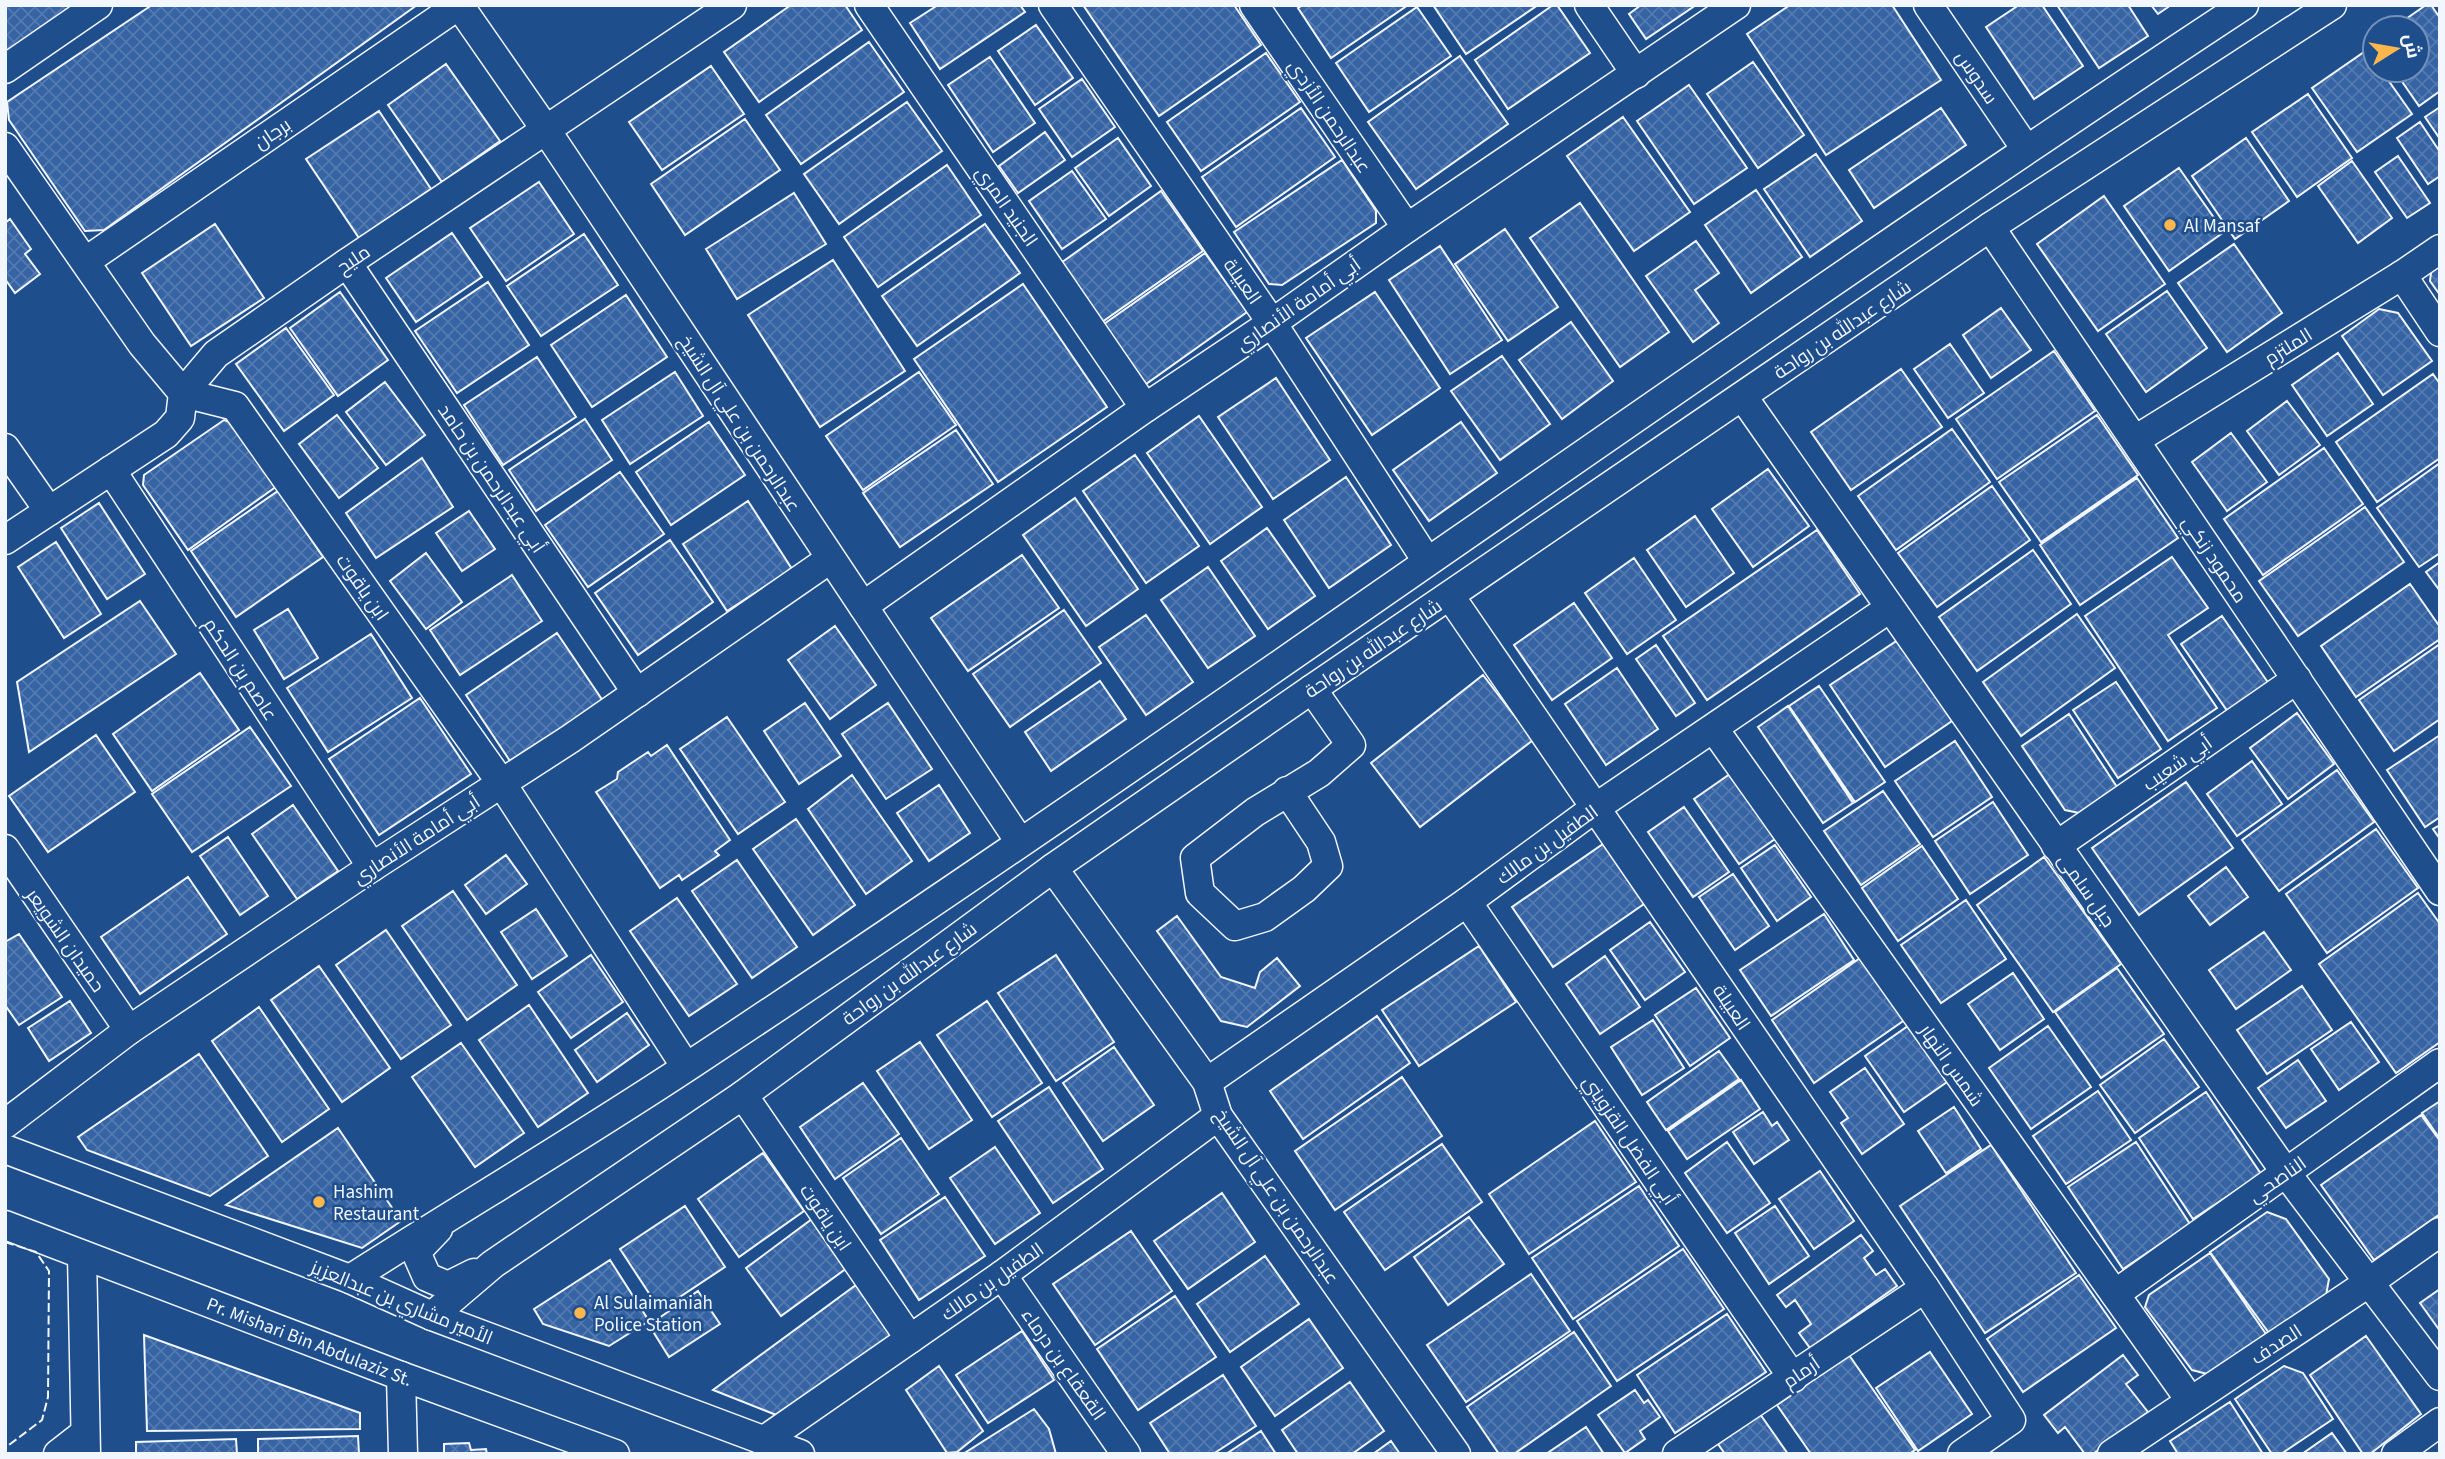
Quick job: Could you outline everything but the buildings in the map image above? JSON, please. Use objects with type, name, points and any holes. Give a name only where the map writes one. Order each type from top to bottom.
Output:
[{"type":"street","points":[[5,69],[98,5]]},
{"type":"street","name":"عبدالرحمن بن علي آل الشيخ","points":[[459,5],[547,130],[1020,842]]},
{"type":"street","name":"برجان","points":[[86,261],[459,5]]},
{"type":"street","name":"مليح","points":[[5,540],[166,434],[180,418],[183,393],[216,354],[347,263],[733,5]]},
{"type":"street","name":"الجنيد المري","points":[[869,5],[1145,408]]},
{"type":"street","name":"العبيلة","points":[[1053,5],[1272,323],[1427,561]]},
{"type":"street","name":"عبدالرحمن الأزدي","points":[[1254,5],[1407,228]]},
{"type":"street","points":[[1589,5],[1636,74]]},
{"type":"street","name":"أبي أمامة الأنصاري","points":[[863,606],[1145,408],[1736,5]]},
{"type":"street","name":"سدوس","points":[[1928,5],[2026,149]]},
{"type":"street","name":"شارع عبدالله بن رواحة","points":[[350,1279],[686,1067],[1020,842],[2026,149],[2244,5]]},
{"type":"street","name":"شارع عبدالله بن رواحة","points":[[432,1316],[493,1264],[743,1095],[1053,868],[1312,689],[1990,227],[2332,5]]},
{"type":"street","points":[[5,147],[142,344],[183,393]]},
{"type":"street","name":"محمود زنكي","points":[[1990,227],[2440,891]]},
{"type":"street","name":"الملتزم","points":[[2135,440],[2440,249]]},
{"type":"street","name":"أبي عبدالرحمن بن حامد","points":[[347,263],[637,693]]},
{"type":"street","points":[[2402,275],[2440,332]]},
{"type":"street","name":"ابن ياقوت","points":[[183,393],[235,406],[502,783],[686,1067]]},
{"type":"street","name":"جبل سلمى","points":[[1743,397],[2286,1173],[2440,1376]]},
{"type":"street","points":[[5,448],[49,511]]},
{"type":"street","name":"عاصم بن الحكم","points":[[111,470],[372,867]]},
{"type":"street","name":"أبي أمامة الأنصاري","points":[[5,1124],[129,1030],[637,693],[830,559]]},
{"type":"street","name":"العبيلة","points":[[1450,596],[1925,1288],[2011,1420],[1979,1449]]},
{"type":"street","name":"الطفيل بن مالك","points":[[1207,1082],[1467,902],[1595,808],[1890,608]]},
{"type":"street","name":"أبي شعيب","points":[[2056,846],[2297,679]]},
{"type":"street","points":[[1287,791],[1321,842],[1328,866],[1304,889],[1265,917],[1235,926],[1200,893],[1195,858],[1255,812],[1287,791],[1319,773],[1351,745],[1312,689]]},
{"type":"street","name":"شمس النهار","points":[[1714,729],[2190,1400]]},
{"type":"street","name":"حميدان الشويعر","points":[[5,849],[14,884],[129,1030]]},
{"type":"street","name":"عبدالرحمن بن علي آل الشيخ","points":[[1053,868],[1207,1082],[1217,1116],[1456,1454]]},
{"type":"street","name":"أبي الفضل القزويني","points":[[1467,902],[1793,1378]]},
{"type":"street","name":"الناصحي","points":[[2115,1294],[2440,1063]]},
{"type":"street","name":"ابن ياقوت","points":[[743,1095],[910,1339]]},
{"type":"street","name":"الطفيل بن مالك","points":[[763,1441],[1002,1275],[1217,1116]]},
{"type":"street","name":"الأمير مشاري بن عبدالعزيز","points":[[5,1149],[350,1279],[432,1316],[800,1454]]},
{"type":"street","points":[[451,1215],[416,1252],[427,1277],[448,1286],[493,1264]]},
{"type":"street","name":"Pr. Mishari Bin Abdulaziz St.","points":[[5,1225],[401,1376],[615,1454]]},
{"type":"street","name":"الصدف","points":[[2112,1454],[2440,1232]]},
{"type":"street","points":[[58,1454],[85,1444],[82,1255]]},
{"type":"street","name":"القعقاع بن درماء","points":[[1002,1275],[1126,1454]]},
{"type":"street","name":"أرمام","points":[[1677,1454],[1925,1288]]},
{"type":"street","points":[[401,1376],[402,1454]]},
{"type":"street","points":[[2396,1454],[2440,1422]]},
{"type":"fence","points":[[5,1242],[36,1252],[49,1271],[48,1397],[42,1420],[5,1448]]},
{"type":"place","name":"Al Mansaf","points":[[2170,225]]},
{"type":"place","name":"Hashim Restaurant","points":[[319,1202]]},
{"type":"place","name":"Al Sulaimaniah Police Station","points":[[580,1313]]}]
